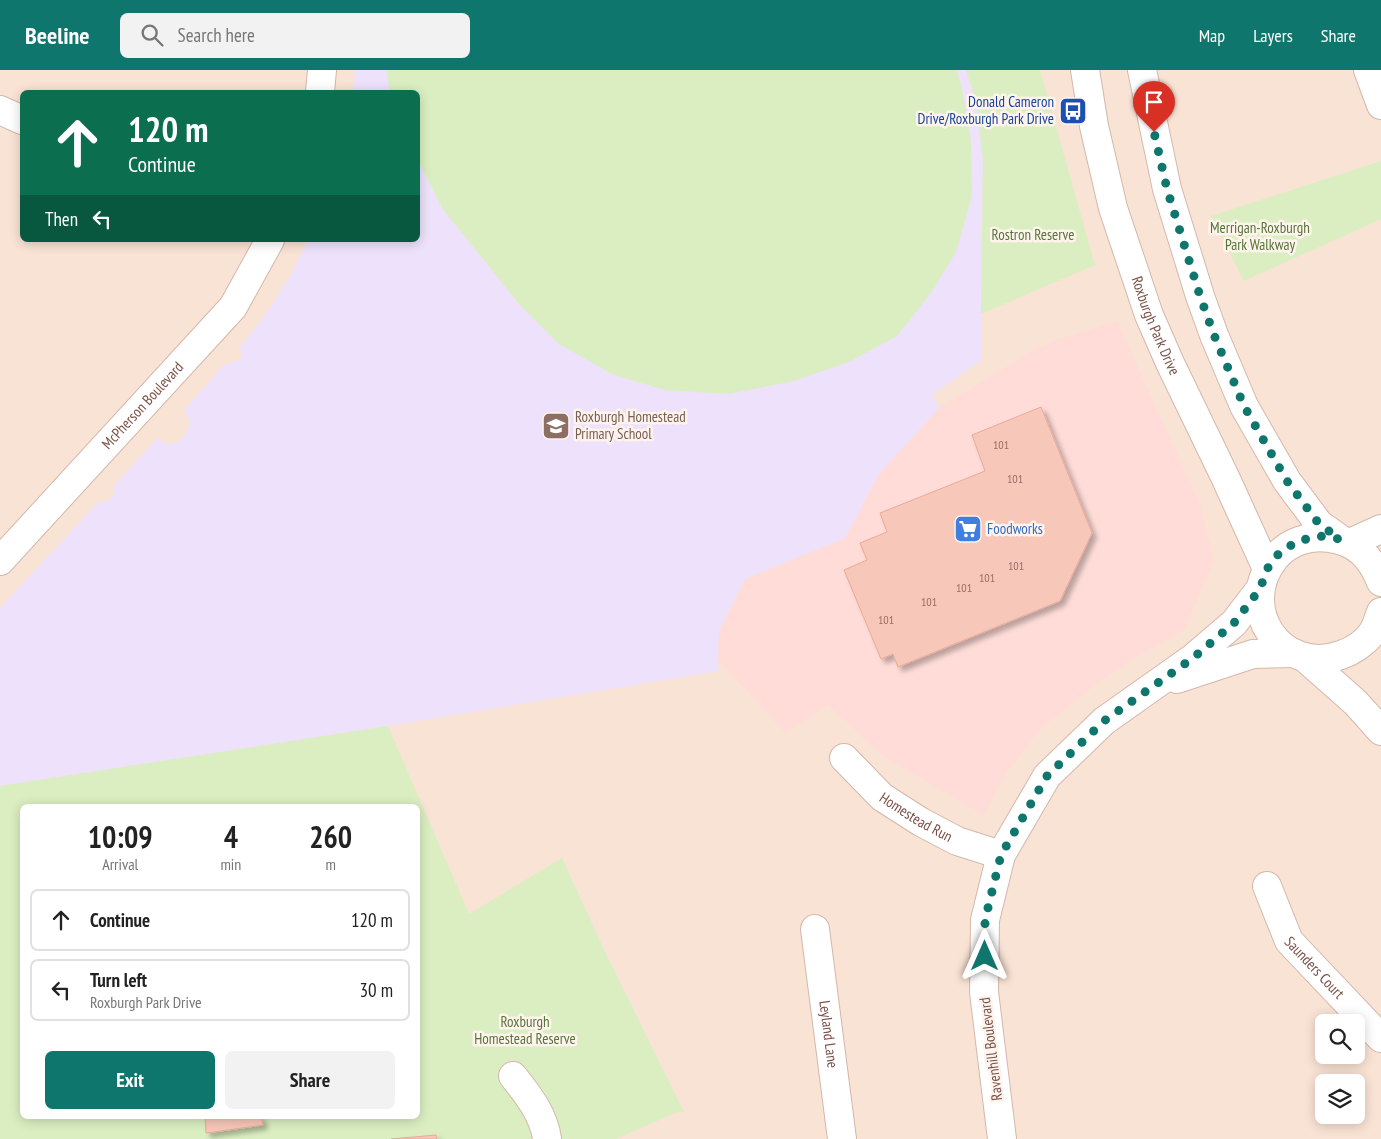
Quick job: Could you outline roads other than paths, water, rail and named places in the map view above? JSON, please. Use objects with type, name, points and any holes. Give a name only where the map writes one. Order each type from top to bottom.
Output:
[{"type":"street","points":[[320,90],[322,70]]},
{"type":"street","name":"Roxburgh Park Drive","points":[[1085,70],[1094,126],[1113,208],[1148,315],[1226,479],[1263,579]]},
{"type":"street","points":[[1142,70],[1167,189],[1180,232],[1214,335],[1244,406],[1287,481],[1319,524],[1364,553],[1375,567],[1381,582]]},
{"type":"street","points":[[1368,70],[1381,105]]},
{"type":"street","points":[[0,110],[20,119]]},
{"type":"street","name":"McPherson Boulevard","points":[[0,561],[233,307],[269,242]]},
{"type":"street","points":[[1345,541],[1381,529]]},
{"type":"street","name":"Ravenhill Boulevard","points":[[1002,1139],[984,992],[985,920],[1001,855],[1047,776],[1104,721],[1193,658],[1234,623],[1280,552],[1298,541],[1319,536],[1345,541]]},
{"type":"street","points":[[1263,579],[1260,608],[1266,626],[1278,642],[1299,655],[1356,703],[1381,732]]},
{"type":"street","name":"Ravenhill Boulevard","points":[[1148,690],[1253,654],[1299,655],[1330,659],[1353,651],[1372,634],[1381,612]]},
{"type":"street","name":"Homestead Run","points":[[844,758],[882,797],[921,822],[957,841],[1001,855]]},
{"type":"street","name":"Saunders Court","points":[[1267,886],[1289,941],[1381,1038]]},
{"type":"street","name":"Leyland Lane","points":[[815,929],[842,1139]]},
{"type":"street","points":[[513,1076],[534,1103],[546,1130],[547,1139]]},
{"type":"place","name":"Donald Cameron Drive/Roxburgh Park Drive","points":[[1073,111]]},
{"type":"place","name":"Roxburgh Homestead Primary School","points":[[556,426]]},
{"type":"place","name":"Foodworks","points":[[968,529]]},
{"type":"park label","name":"Rostron Reserve","points":[[1033,235]]},
{"type":"park label","name":"Merrigan-Roxburgh Park Walkway","points":[[1260,236]]},
{"type":"park label","name":"Roxburgh Homestead Reserve","points":[[525,1030]]}]
